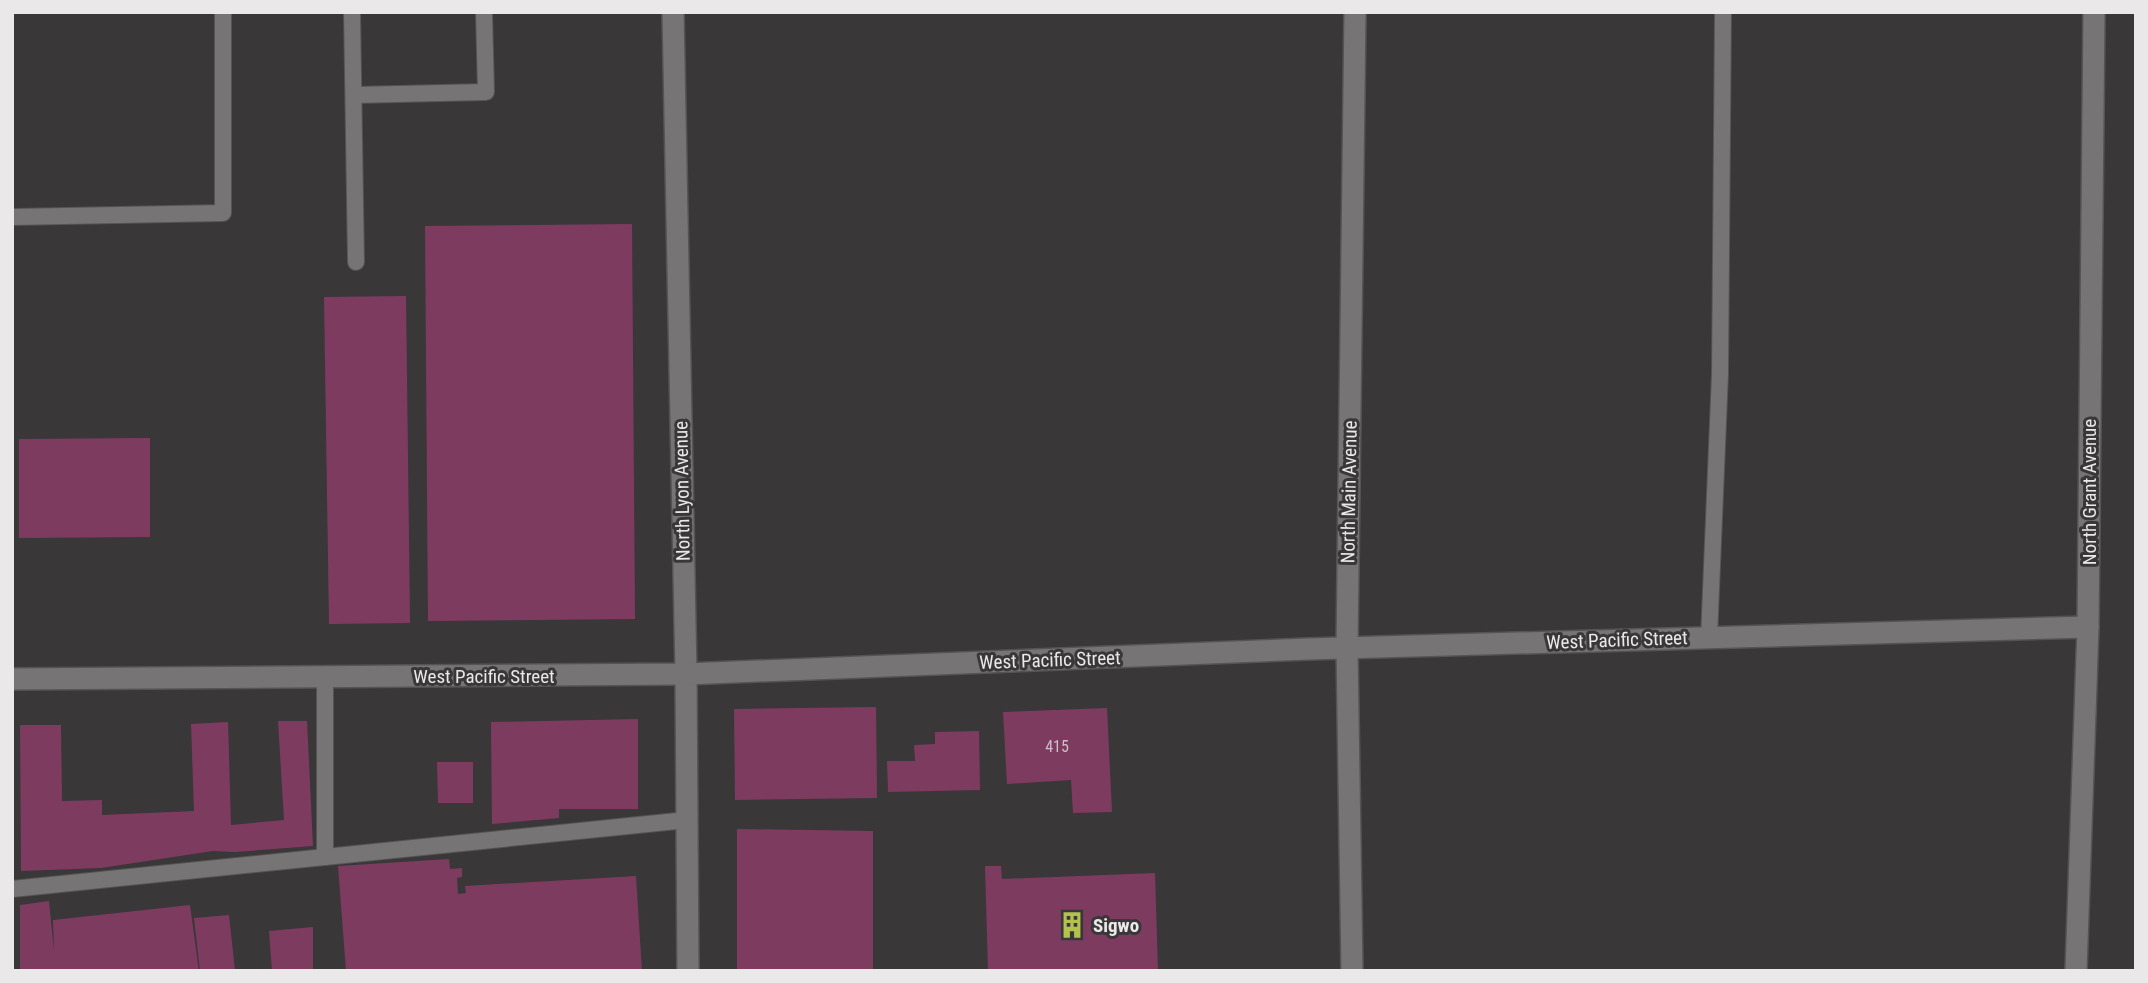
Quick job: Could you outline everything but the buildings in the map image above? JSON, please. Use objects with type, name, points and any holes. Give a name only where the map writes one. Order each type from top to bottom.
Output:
[{"type":"street","name":"North Lyon Avenue","points":[[673,12],[686,674],[688,971]]},
{"type":"street","name":"North Main Avenue","points":[[1352,971],[1348,648],[1355,12]]},
{"type":"street","name":"North Grant Avenue","points":[[2076,971],[2088,627],[2094,12]]},
{"type":"street","name":"West Pacific Street","points":[[12,679],[686,674],[1348,648],[2088,627]]},
{"type":"lane","points":[[12,216],[223,213],[223,12]]},
{"type":"lane","points":[[352,12],[356,262]]},
{"type":"lane","points":[[354,95],[486,92],[484,12]]},
{"type":"lane","points":[[1709,638],[1720,374],[1723,12]]},
{"type":"lane","points":[[325,677],[326,857]]},
{"type":"lane","points":[[12,889],[687,820]]},
{"type":"place","name":"Sigwo","points":[[1072,925]]}]
